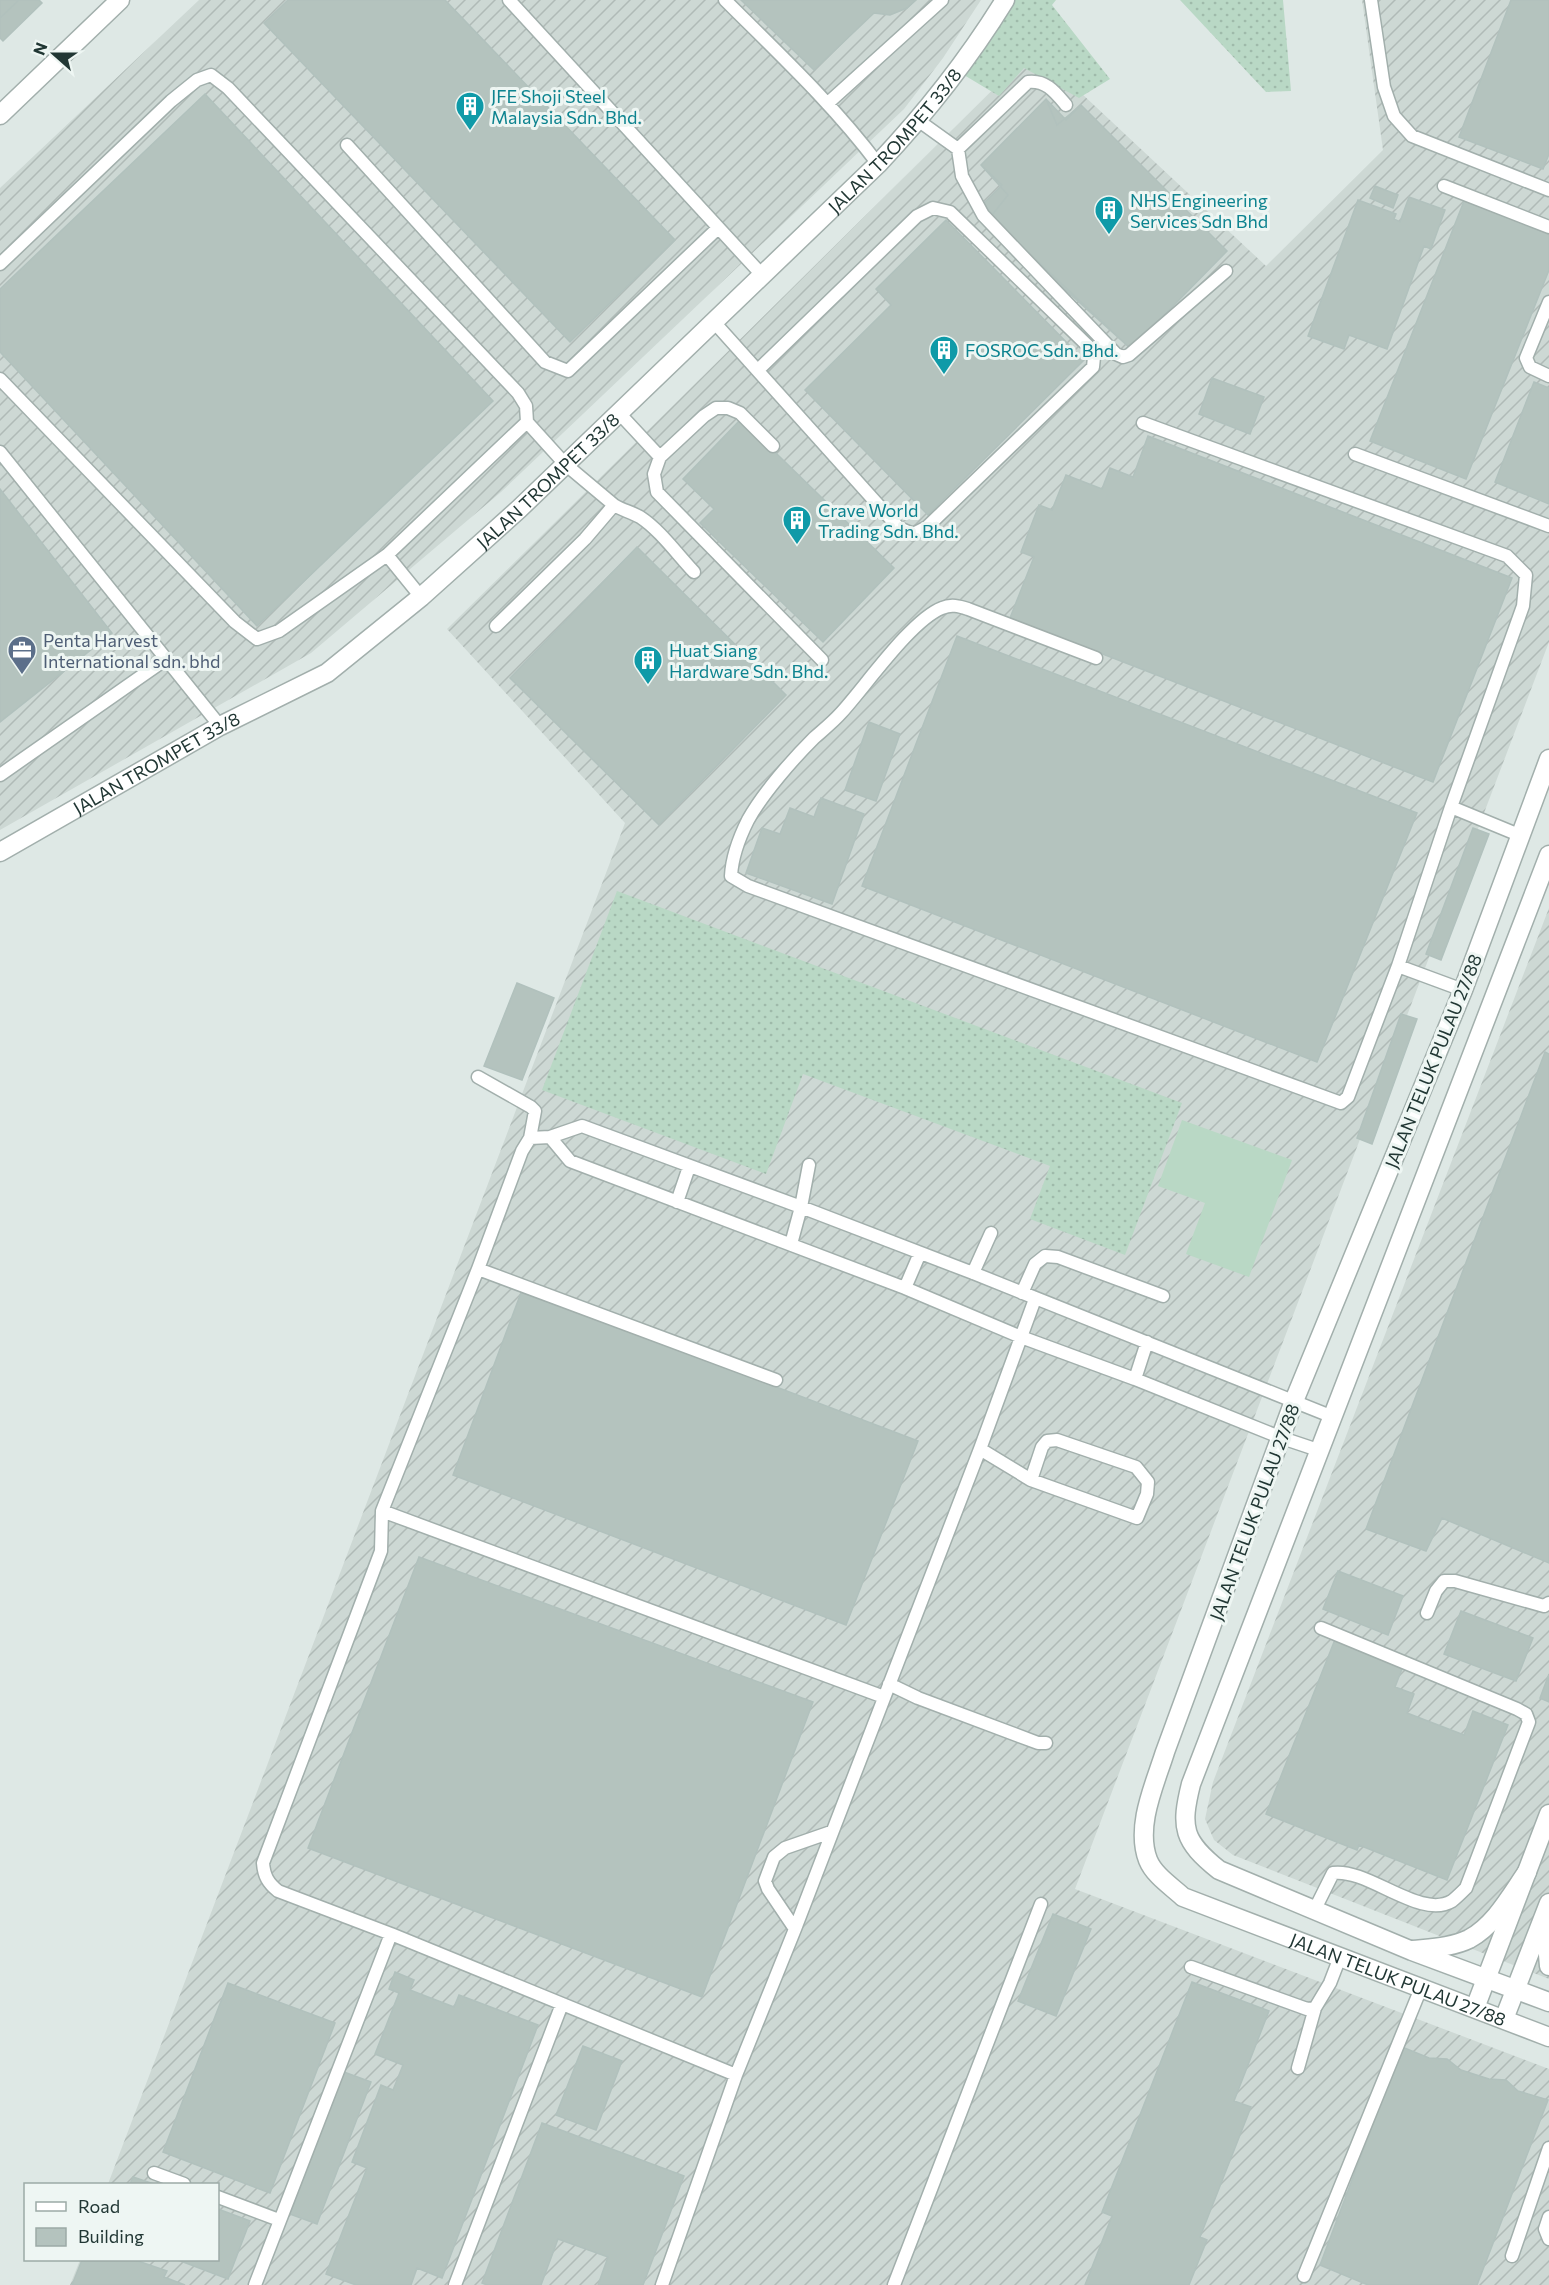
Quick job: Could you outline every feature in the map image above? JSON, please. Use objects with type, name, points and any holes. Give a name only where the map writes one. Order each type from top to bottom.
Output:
[{"type":"street","points":[[0,114],[120,0]]},
{"type":"street","name":"JALAN TROMPET 33/8","points":[[0,852],[220,726],[327,673],[421,597],[619,413],[878,164],[919,121],[956,75],[1005,0]]},
{"type":"street","name":"JALAN TELUK PULAU 27/88","points":[[1549,759],[1463,990],[1294,1401],[1166,1752],[1147,1812],[1144,1840],[1148,1861],[1162,1880],[1183,1897],[1549,2037]]},
{"type":"street","name":"JALAN TELUK PULAU 27/88","points":[[1549,855],[1191,1785],[1184,1812],[1187,1835],[1199,1854],[1219,1870],[1412,1951],[1549,2002]]},
{"type":"street","points":[[1475,2008],[1549,1814]]},
{"type":"street","points":[[1412,1951],[1468,1940],[1485,1928],[1499,1912],[1527,1872]]},
{"type":"street","points":[[1504,2019],[1549,1903]]},
{"type":"street","points":[[1549,1924],[1547,1943],[1549,1966]]},
{"type":"lane","points":[[509,0],[762,275]]},
{"type":"lane","points":[[725,0],[828,103],[856,134],[878,164]]},
{"type":"lane","points":[[828,103],[942,0]]},
{"type":"lane","points":[[1371,0],[1384,87],[1394,117],[1412,136],[1549,190]]},
{"type":"lane","points":[[0,264],[171,101],[197,80],[211,75],[228,88],[518,393],[526,406],[527,422],[565,464],[614,505],[624,512],[638,516],[650,525],[694,572]]},
{"type":"lane","points":[[958,149],[1028,82],[1037,81],[1051,87],[1066,105]]},
{"type":"lane","points":[[919,121],[958,149],[962,176],[983,215],[1116,354],[1123,357],[1129,355],[1226,271]]},
{"type":"lane","points":[[347,145],[544,362],[568,371],[718,228]]},
{"type":"lane","points":[[1444,186],[1549,227]]},
{"type":"lane","points":[[714,322],[899,528],[913,534],[927,527],[1093,367],[1094,357],[1087,345],[951,212],[933,208],[917,216],[758,370]]},
{"type":"lane","points":[[1549,302],[1526,358],[1530,368],[1549,376]]},
{"type":"lane","points":[[0,378],[235,622],[257,639],[279,631],[387,555],[527,422]]},
{"type":"lane","points":[[773,446],[740,413],[728,408],[717,408],[704,416],[660,457],[654,474],[657,492],[822,660]]},
{"type":"lane","points":[[619,413],[660,457]]},
{"type":"lane","points":[[1096,658],[968,609],[954,605],[941,608],[912,630],[840,714],[813,740],[769,791],[749,819],[736,847],[731,876],[771,895],[1341,1103],[1348,1097],[1398,966],[1451,807],[1523,606],[1526,575],[1507,556],[1143,423]]},
{"type":"lane","points":[[0,452],[220,726]]},
{"type":"lane","points":[[1355,454],[1549,525]]},
{"type":"lane","points":[[496,626],[585,539],[614,505]]},
{"type":"lane","points":[[387,555],[421,597]]},
{"type":"lane","points":[[0,775],[166,659]]},
{"type":"lane","points":[[1451,807],[1519,835]]},
{"type":"lane","points":[[1398,966],[1463,990]]},
{"type":"lane","points":[[478,1077],[535,1111],[530,1138],[522,1151],[382,1511],[381,1551],[263,1863],[264,1873],[269,1883],[278,1891],[391,1934],[736,2075]]},
{"type":"lane","points":[[530,1138],[550,1137],[582,1126],[973,1273],[1333,1417]]},
{"type":"lane","points":[[550,1137],[570,1161],[905,1288],[1021,1337],[1321,1451]]},
{"type":"lane","points":[[791,1244],[809,1165]]},
{"type":"lane","points":[[677,1202],[689,1167]]},
{"type":"lane","points":[[973,1273],[991,1233]]},
{"type":"lane","points":[[905,1288],[920,1253]]},
{"type":"lane","points":[[1022,1293],[1035,1264],[1045,1256],[1058,1257],[1163,1296]]},
{"type":"lane","points":[[478,1269],[776,1380]]},
{"type":"lane","points":[[662,2285],[736,2075],[795,1929],[980,1449],[1035,1299]]},
{"type":"lane","points":[[1135,1379],[1147,1342]]},
{"type":"lane","points":[[980,1449],[1031,1480],[1137,1518],[1147,1494],[1148,1482],[1136,1467],[1057,1440],[1047,1441],[1042,1447],[1031,1480]]},
{"type":"lane","points":[[382,1511],[884,1697]]},
{"type":"lane","points":[[1427,1613],[1436,1591],[1444,1581],[1455,1581],[1544,1606],[1549,1603]]},
{"type":"lane","points":[[1315,1909],[1333,1873],[1343,1871],[1357,1875],[1405,1898],[1433,1905],[1451,1902],[1466,1888],[1529,1722],[1526,1713],[1321,1628]]},
{"type":"lane","points":[[889,1684],[918,1698],[1038,1743],[1046,1743]]},
{"type":"lane","points":[[795,1929],[765,1881],[774,1857],[785,1848],[831,1832]]},
{"type":"lane","points":[[894,2285],[1041,1904]]},
{"type":"lane","points":[[255,2285],[391,1934]]},
{"type":"lane","points":[[1298,2068],[1315,2008],[1330,1983],[1340,1957]]},
{"type":"lane","points":[[1191,1967],[1306,2009],[1315,2008]]},
{"type":"lane","points":[[1304,2276],[1421,1988]]},
{"type":"lane","points":[[455,2285],[562,2004]]},
{"type":"lane","points":[[1512,2256],[1549,2148]]},
{"type":"lane","points":[[154,2173],[181,2183]]},
{"type":"lane","points":[[219,2197],[279,2220]]},
{"type":"lane","points":[[1549,2217],[1545,2229],[1549,2240]]},
{"type":"shaded area","points":[[199,0],[981,0],[943,58],[904,109],[501,492],[311,653],[0,830],[0,188]]},
{"type":"shaded area","points":[[1362,0],[1549,0],[1549,642],[1075,1889],[1549,2069],[1549,2285],[70,2285],[80,2261],[219,2261],[219,2183],[108,2183],[625,823],[447,629],[1034,49],[1266,266],[1383,150]]},
{"type":"shaded area","points":[[1549,908],[1549,1979],[1233,1855],[1214,1840],[1205,1819],[1213,1782]]},
{"type":"green space","points":[[1012,0],[1056,0],[1052,5],[1110,79],[1079,98],[1024,68],[999,96],[964,75]]},
{"type":"green space","points":[[1180,0],[1283,0],[1291,91],[1266,92]]},
{"type":"green space","points":[[617,891],[1182,1103],[1125,1255],[1030,1219],[1050,1166],[803,1074],[766,1174],[542,1090]]},
{"type":"green space","points":[[1182,1120],[1292,1160],[1249,1277],[1186,1254],[1205,1203],[1158,1186]]},
{"type":"building","points":[[0,0],[19,0],[0,18]]},
{"type":"building","points":[[19,0],[39,0],[42,3],[3,41],[0,38],[0,18]]},
{"type":"building","name":"JFE Shoji Steel Malaysia Sdn. Bhd.","points":[[288,0],[445,0],[675,240],[570,342],[264,23]]},
{"type":"building","points":[[741,0],[916,0],[907,8],[890,15],[874,13],[814,70]]},
{"type":"building","points":[[1511,0],[1549,0],[1549,154],[1543,169],[1459,137]]},
{"type":"building","points":[[205,94],[493,401],[257,626],[0,352],[0,289]]},
{"type":"building","name":"NHS Engineering Services Sdn Bhd","points":[[1046,99],[1066,120],[1081,105],[1227,251],[1131,349],[980,207],[1002,185],[981,165]]},
{"type":"building","name":"NHS Engineering Services Sdn Bhd","points":[[1046,99],[1057,125],[1081,105],[1227,251],[1131,349],[988,220],[1008,195],[981,165]]},
{"type":"building","points":[[1375,186],[1398,195],[1393,208],[1370,198]]},
{"type":"building","points":[[1466,196],[1549,229],[1549,270],[1466,479],[1370,441]]},
{"type":"building","points":[[1409,197],[1445,210],[1431,249],[1424,246],[1387,349],[1349,335],[1344,349],[1308,336],[1358,200],[1396,214],[1394,219],[1400,222]]},
{"type":"building","name":"FOSROC Sdn. Bhd.","points":[[946,220],[1084,360],[928,515],[805,390],[891,305],[876,289]]},
{"type":"building","points":[[1212,378],[1264,397],[1250,434],[1199,414]]},
{"type":"building","points":[[1534,382],[1549,388],[1549,504],[1495,482]]},
{"type":"building","name":"Crave World Trading Sdn. Bhd.","points":[[741,419],[894,568],[823,642],[700,523],[714,509],[683,479]]},
{"type":"building","points":[[1148,436],[1512,578],[1433,782],[1010,618],[1034,557],[1021,552],[1039,505],[1052,510],[1066,475],[1102,489],[1110,468],[1133,477]]},
{"type":"building","points":[[0,489],[112,633],[0,722]]},
{"type":"building","name":"Huat Siang Hardware Sdn. Bhd.","points":[[637,547],[786,695],[659,825],[510,678]]},
{"type":"building","points":[[957,636],[1417,813],[1317,1062],[862,886]]},
{"type":"building","points":[[869,722],[900,734],[876,801],[845,790]]},
{"type":"building","points":[[821,798],[864,814],[832,904],[746,873],[762,828],[780,834],[790,808],[814,817]]},
{"type":"building","points":[[1473,828],[1489,834],[1441,960],[1426,954]]},
{"type":"building","points":[[517,983],[554,998],[522,1080],[484,1066]]},
{"type":"building","points":[[1401,1014],[1417,1019],[1372,1144],[1357,1138]]},
{"type":"building","points":[[1545,1052],[1549,1054],[1549,1563],[1442,1518],[1426,1551],[1366,1529]]},
{"type":"building","points":[[522,1290],[918,1441],[846,1625],[453,1475]]},
{"type":"building","points":[[419,1557],[813,1702],[702,1997],[308,1848]]},
{"type":"building","points":[[1338,1571],[1403,1596],[1388,1635],[1323,1609]]},
{"type":"building","points":[[1461,1611],[1533,1638],[1516,1681],[1444,1654]]},
{"type":"building","points":[[1336,1637],[1404,1664],[1395,1687],[1414,1694],[1407,1713],[1464,1735],[1473,1711],[1508,1725],[1447,1880],[1359,1845],[1357,1850],[1266,1814]]},
{"type":"building","points":[[1549,1674],[1549,1702],[1540,1698]]},
{"type":"building","points":[[1053,1914],[1091,1929],[1056,2016],[1018,2001]]},
{"type":"building","points":[[395,1972],[414,1980],[410,1990],[454,2007],[459,1995],[538,2025],[442,2278],[417,2268],[411,2285],[356,2285],[326,2274],[367,2168],[352,2162],[381,2085],[393,2090],[403,2065],[375,2054],[399,1993],[389,1989]]},
{"type":"building","points":[[1192,1982],[1269,2011],[1234,2101],[1251,2107],[1200,2237],[1207,2240],[1189,2285],[1085,2285],[1112,2216],[1102,2212]]},
{"type":"building","points":[[228,1983],[335,2023],[270,2193],[163,2152]]},
{"type":"building","points":[[583,2046],[622,2061],[596,2130],[556,2115]]},
{"type":"building","points":[[1402,2047],[1429,2058],[1447,2059],[1461,2070],[1489,2079],[1506,2080],[1518,2091],[1548,2100],[1477,2285],[1368,2285],[1320,2265]]},
{"type":"building","points":[[344,2072],[371,2082],[317,2224],[290,2214]]},
{"type":"building","points":[[542,2123],[684,2176],[643,2285],[598,2285],[608,2257],[558,2239],[541,2285],[487,2285],[482,2283]]},
{"type":"building","points":[[133,2177],[151,2183],[130,2183]]},
{"type":"building","points":[[219,2209],[250,2221],[228,2279],[181,2261],[219,2261]]},
{"type":"building","points":[[82,2261],[138,2261],[167,2271],[164,2277],[185,2285],[72,2285]]},
{"type":"place","name":"JFE Shoji Steel Malaysia Sdn. Bhd.","points":[[470,132]]},
{"type":"place","name":"NHS Engineering Services Sdn Bhd","points":[[1109,236]]},
{"type":"place","name":"FOSROC Sdn. Bhd.","points":[[944,376]]},
{"type":"place","name":"Crave World Trading Sdn. Bhd.","points":[[797,546]]},
{"type":"place","name":"Penta Harvest International sdn. bhd","points":[[22,676]]},
{"type":"place","name":"Huat Siang Hardware Sdn. Bhd.","points":[[648,686]]}]
